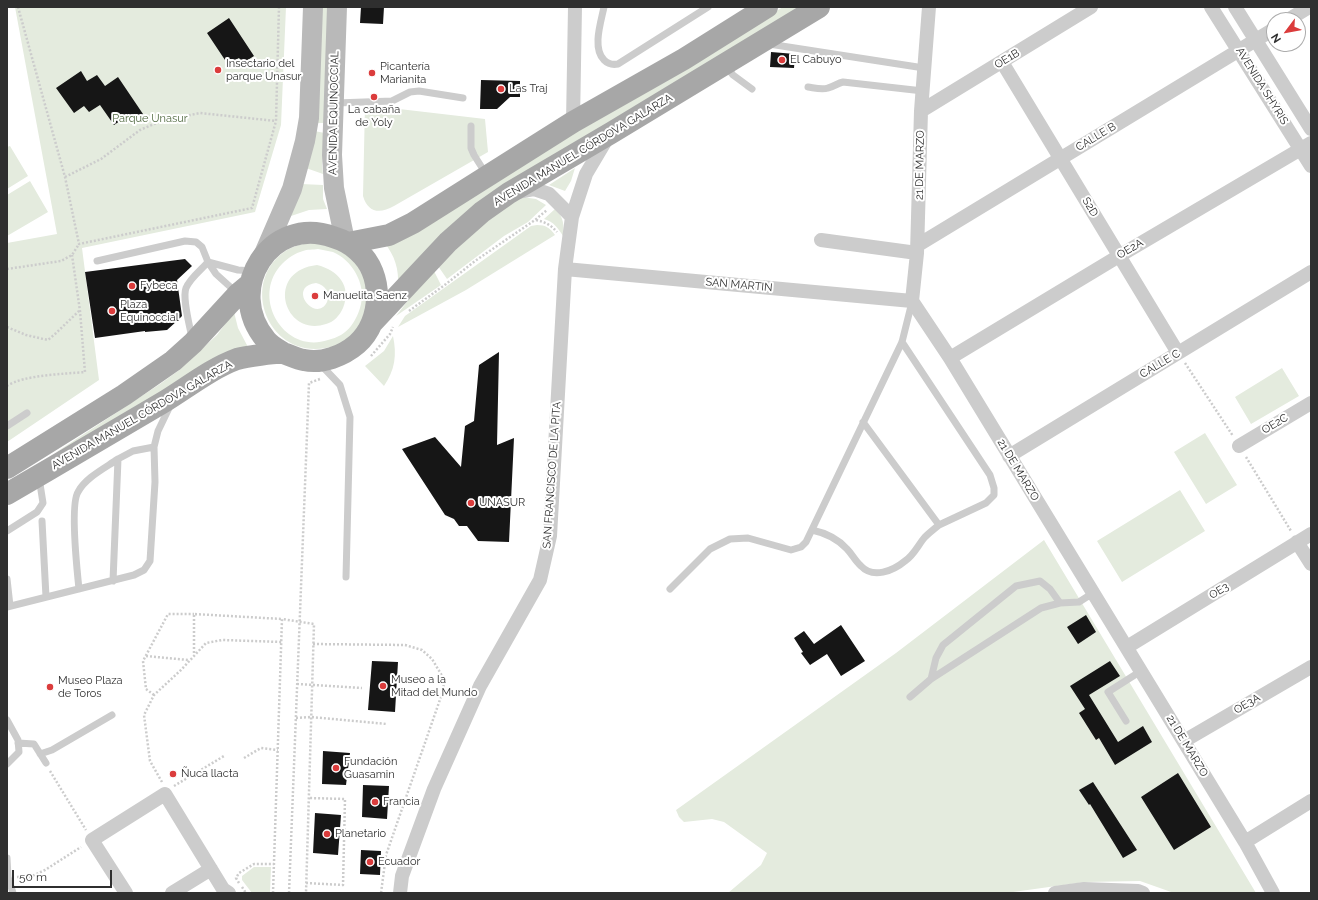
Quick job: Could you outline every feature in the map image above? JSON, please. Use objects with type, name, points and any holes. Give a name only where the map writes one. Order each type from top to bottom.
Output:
[{"type":"main road","points":[[251,276],[279,242],[299,233],[321,232],[346,242],[359,251],[369,264],[375,278],[378,294],[372,324],[358,343],[347,351],[328,360],[305,360],[293,358],[266,341],[255,324],[249,304],[251,276],[292,189],[306,141],[309,118],[313,7]]},
{"type":"main road","name":"AVENIDA EQUINOCCIAL","points":[[337,7],[332,155],[334,188],[346,242]]},
{"type":"main road","points":[[346,242],[389,235],[414,223],[487,175],[574,122],[684,59],[767,7]]},
{"type":"main road","name":"AVENIDA MANUEL CÓRDOVA GALARZA","points":[[372,324],[448,242],[482,212],[508,193],[611,133],[819,7]]},
{"type":"main road","name":"AVENIDA MANUEL CÓRDOVA GALARZA","points":[[7,468],[124,395],[173,361],[193,343],[251,276]]},
{"type":"main road","name":"AVENIDA MANUEL CÓRDOVA GALARZA","points":[[7,494],[211,372],[238,359],[283,353]]},
{"type":"main road","points":[[39,448],[44,472]]},
{"type":"street","points":[[574,122],[575,7]]},
{"type":"street","name":"21 DE MARZO","points":[[929,7],[921,111],[918,249],[912,302],[950,358],[1184,741],[1245,842],[1273,893]]},
{"type":"street","name":"OE1B","points":[[921,111],[1092,7]]},
{"type":"street","name":"AVENIDA SHYRIS","points":[[1212,7],[1239,50],[1306,146],[1311,166]]},
{"type":"street","name":"AVENIDA SHYRIS","points":[[1235,7],[1311,129]]},
{"type":"street","name":"CALLE B","points":[[918,249],[1060,158],[1266,34]]},
{"type":"street","name":"S2D","points":[[1002,62],[1178,353]]},
{"type":"street","name":"SAN FRANCISCO DE LA PITA","points":[[400,893],[402,876],[434,789],[480,686],[540,580],[550,536],[565,269],[572,217],[586,174],[611,133]]},
{"type":"street","name":"OE2A","points":[[950,358],[1306,146]]},
{"type":"street","points":[[508,193],[534,190],[549,194],[572,217]]},
{"type":"street","points":[[821,240],[918,249]]},
{"type":"street","name":"SAN MARTIN","points":[[565,269],[912,302]]},
{"type":"street","name":"CALLE C","points":[[1009,456],[1311,272]]},
{"type":"street","name":"OE2C","points":[[1240,446],[1311,403]]},
{"type":"street","name":"OE3","points":[[1126,647],[1311,534]]},
{"type":"street","points":[[1297,542],[1311,564]]},
{"type":"street","name":"OE3A","points":[[1184,741],[1311,667]]},
{"type":"street","points":[[126,893],[92,840],[165,794],[223,889],[229,893]]},
{"type":"street","points":[[1245,842],[1311,801]]},
{"type":"street","points":[[172,893],[211,869]]},
{"type":"street","points":[[1055,893],[1084,889],[1138,891],[1143,893]]},
{"type":"lane","points":[[604,7],[597,45],[600,56],[607,63],[614,65],[618,64],[708,7]]},
{"type":"lane","points":[[760,42],[924,68]]},
{"type":"lane","points":[[724,64],[733,75],[752,89]]},
{"type":"lane","points":[[808,87],[824,89],[843,82],[923,91]]},
{"type":"lane","points":[[334,103],[392,101],[410,92],[419,91],[463,98]]},
{"type":"lane","points":[[471,126],[471,148],[487,175]]},
{"type":"lane","points":[[97,261],[185,241],[196,242],[202,247],[208,262],[216,274],[251,276]]},
{"type":"lane","points":[[208,262],[238,270],[251,276]]},
{"type":"lane","points":[[193,343],[186,311],[185,290],[189,282],[208,262]]},
{"type":"lane","points":[[670,589],[710,549],[730,539],[748,538],[791,550],[801,547],[806,542],[902,342],[912,302]]},
{"type":"lane","points":[[812,530],[823,533],[835,539],[847,549],[869,573],[877,573],[894,569],[906,560],[915,551],[925,537],[939,525],[986,504],[994,496],[994,488],[990,475],[902,342]]},
{"type":"lane","points":[[316,361],[340,385],[350,417],[346,577]]},
{"type":"lane","points":[[7,579],[9,607],[113,581],[134,575],[144,570],[150,561],[155,482],[154,447],[158,431],[172,402],[179,392]]},
{"type":"lane","points":[[7,426],[27,414]]},
{"type":"lane","points":[[863,422],[939,525]]},
{"type":"lane","points":[[79,589],[74,502],[77,492],[84,483],[118,459],[132,451],[154,447]]},
{"type":"lane","points":[[113,581],[118,459]]},
{"type":"lane","points":[[7,531],[37,512],[43,503],[40,484],[44,472]]},
{"type":"lane","points":[[42,521],[46,597]]},
{"type":"lane","points":[[931,679],[936,658],[943,645],[1016,586],[1040,581],[1050,588],[1060,603]]},
{"type":"lane","points":[[910,697],[931,679],[1041,608],[1060,603],[1079,602],[1093,593]]},
{"type":"lane","points":[[1126,722],[1108,692],[1141,672]]},
{"type":"lane","points":[[40,754],[52,750],[112,715]]},
{"type":"lane","points":[[7,720],[18,740],[19,752],[7,764]]},
{"type":"lane","points":[[18,743],[34,744],[46,763]]},
{"type":"lane","points":[[7,858],[8,877],[13,893]]},
{"type":"path","points":[[7,269],[61,261],[72,255],[79,244],[65,177],[18,7]]},
{"type":"path","points":[[79,244],[252,208],[276,121],[279,7]]},
{"type":"path","points":[[65,177],[101,159],[140,130],[161,121],[200,113],[276,121]]},
{"type":"path","points":[[7,386],[14,382],[85,372],[80,311],[72,255]]},
{"type":"path","points":[[7,327],[26,335],[48,340],[80,311]]},
{"type":"path","points":[[154,695],[146,689],[143,661],[168,614],[282,619],[314,624],[306,893]]},
{"type":"path","points":[[194,614],[194,654]]},
{"type":"path","points":[[273,893],[282,619]]},
{"type":"path","points":[[165,794],[162,780],[150,761],[144,715],[154,695],[181,670],[194,654],[206,643],[222,640],[282,642]]},
{"type":"path","points":[[313,644],[405,645],[422,650],[432,658],[441,674],[444,688],[386,855],[381,893]]},
{"type":"path","points":[[146,656],[189,660]]},
{"type":"path","points":[[296,684],[362,688]]},
{"type":"path","points":[[296,718],[311,717],[387,724]]},
{"type":"path","points":[[244,758],[262,748],[278,750]]},
{"type":"path","points":[[165,794],[168,789],[224,756]]},
{"type":"path","points":[[8,877],[30,877],[46,870],[92,840],[46,763]]},
{"type":"path","points":[[306,884],[343,885],[346,800],[309,798]]},
{"type":"path","points":[[246,893],[236,878],[239,873],[254,864],[274,864]]},
{"type":"green space","name":"Parque Unasur","points":[[15,7],[286,7],[281,125],[255,212],[82,248],[99,380],[7,442],[7,243],[57,234]]},
{"type":"green space","points":[[320,7],[328,7],[325,123],[316,123]]},
{"type":"green space","points":[[783,7],[806,7],[632,113],[398,286],[396,263],[384,242],[626,103]]},
{"type":"green space","points":[[365,105],[485,119],[488,152],[389,209],[379,211],[371,209],[365,202],[363,196]]},
{"type":"green space","points":[[314,131],[325,133],[322,165],[323,174],[306,168]]},
{"type":"green space","points":[[10,146],[28,176],[7,189],[7,147]]},
{"type":"green space","points":[[575,168],[571,181],[565,191],[549,185]]},
{"type":"green space","points":[[30,181],[48,212],[7,236],[7,195]]},
{"type":"green space","points":[[301,184],[323,185],[323,199],[327,209],[309,210],[291,216]]},
{"type":"green space","points":[[522,197],[536,199],[546,205],[528,222],[504,236],[447,279],[438,266],[488,220]]},
{"type":"green space","points":[[555,209],[563,221],[563,236],[555,226],[544,219]]},
{"type":"green space","points":[[537,225],[548,227],[555,235],[466,290],[398,327],[405,316],[531,226]]},
{"type":"green space","points":[[318,242],[350,254],[368,288],[364,319],[354,334],[346,341],[336,345],[315,349],[298,346],[283,338],[272,326],[265,312],[262,296],[264,280],[271,265],[284,252],[300,245]],"holes":[[[318,249],[333,252],[352,267],[359,281],[362,296],[357,316],[347,331],[328,340],[312,342],[298,339],[286,331],[276,320],[271,307],[270,292],[273,277],[282,264],[294,254],[305,250]]]},
{"type":"green space","points":[[317,265],[325,267],[337,275],[341,280],[346,293],[345,300],[343,308],[332,322],[311,326],[299,322],[291,313],[286,302],[285,290],[290,279],[300,270]],"holes":[[[316,283],[328,293],[328,299],[322,308],[316,309],[311,307],[303,297],[307,286]]]},
{"type":"green space","points":[[434,271],[441,285],[396,316],[417,289]]},
{"type":"green space","points":[[234,312],[238,328],[249,349],[55,453],[178,371],[217,335]]},
{"type":"green space","points":[[393,336],[395,356],[393,368],[384,386],[365,366],[384,351]]},
{"type":"green space","points":[[1282,368],[1299,396],[1251,424],[1235,397]]},
{"type":"green space","points":[[1205,433],[1237,485],[1206,504],[1174,452]]},
{"type":"green space","points":[[1180,490],[1205,531],[1122,582],[1097,541]]},
{"type":"green space","points":[[1044,540],[1256,893],[1174,893],[1140,881],[1085,882],[1006,893],[728,893],[761,865],[767,853],[724,822],[712,819],[684,822],[679,817],[676,810],[896,653]]},
{"type":"green space","points":[[254,867],[271,867],[270,893],[252,893],[242,880],[242,876]]},
{"type":"building","points":[[361,7],[384,7],[383,24],[360,23]]},
{"type":"building","points":[[229,18],[254,56],[243,63],[239,58],[233,61],[232,59],[227,63],[207,33]]},
{"type":"building","name":"El Cabuyo","points":[[771,52],[795,54],[794,68],[770,67]]},
{"type":"building","points":[[81,71],[87,81],[97,75],[105,86],[118,77],[143,114],[130,123],[126,117],[114,125],[100,105],[89,112],[84,106],[74,113],[56,88]]},
{"type":"building","name":"Las Traj","points":[[481,80],[520,81],[520,97],[510,97],[497,109],[480,109]]},
{"type":"building","name":"Plaza Equinoccial","points":[[185,259],[192,266],[177,280],[182,316],[167,330],[145,331],[95,338],[85,272]]},
{"type":"building","points":[[499,352],[497,445],[514,438],[509,542],[478,541],[467,526],[459,526],[454,519],[445,515],[402,449],[435,437],[461,467],[465,426],[474,421],[479,365]]},
{"type":"building","points":[[1086,615],[1096,632],[1078,644],[1067,627]]},
{"type":"building","points":[[841,625],[865,661],[841,676],[827,654],[810,665],[801,653],[803,652],[794,638],[804,631],[814,644]]},
{"type":"building","name":"Museo a la Mitad del Mundo","points":[[372,661],[398,662],[395,712],[368,710]]},
{"type":"building","points":[[1110,661],[1120,676],[1089,695],[1118,742],[1143,726],[1152,742],[1115,765],[1099,738],[1096,740],[1079,713],[1085,709],[1070,686]]},
{"type":"building","points":[[323,751],[350,753],[346,785],[322,784]]},
{"type":"building","points":[[1178,773],[1211,827],[1174,850],[1141,797]]},
{"type":"building","points":[[1093,782],[1137,850],[1123,858],[1090,804],[1089,805],[1079,790]]},
{"type":"building","name":"Francia","points":[[363,785],[389,786],[387,819],[362,817]]},
{"type":"building","name":"Planetario","points":[[315,813],[341,815],[338,855],[313,853]]},
{"type":"building","name":"Ecuador","points":[[361,850],[381,851],[380,875],[360,874]]},
{"type":"place","name":"El Cabuyo","points":[[782,60]]},
{"type":"place","name":"Insectario del parque Unasur","points":[[218,70]]},
{"type":"place","name":"Picantería Marianita","points":[[372,73]]},
{"type":"place","name":"Las Traj","points":[[501,89]]},
{"type":"place","name":"La cabaña de Yoly","points":[[374,97]]},
{"type":"place","name":"Fybeca","points":[[132,286]]},
{"type":"place","name":"Manuelita Saenz","points":[[315,296]]},
{"type":"place","name":"Plaza Equinoccial","points":[[112,311]]},
{"type":"place","name":"UNASUR","points":[[471,503]]},
{"type":"place","name":"Museo a la Mitad del Mundo","points":[[383,686]]},
{"type":"place","name":"Museo Plaza de Toros","points":[[50,687]]},
{"type":"place","name":"Fundación Guasamin","points":[[336,768]]},
{"type":"place","name":"Ñuca llacta","points":[[173,774]]},
{"type":"place","name":"Francia","points":[[375,802]]},
{"type":"place","name":"Planetario","points":[[327,834]]},
{"type":"place","name":"Ecuador","points":[[370,862]]}]
